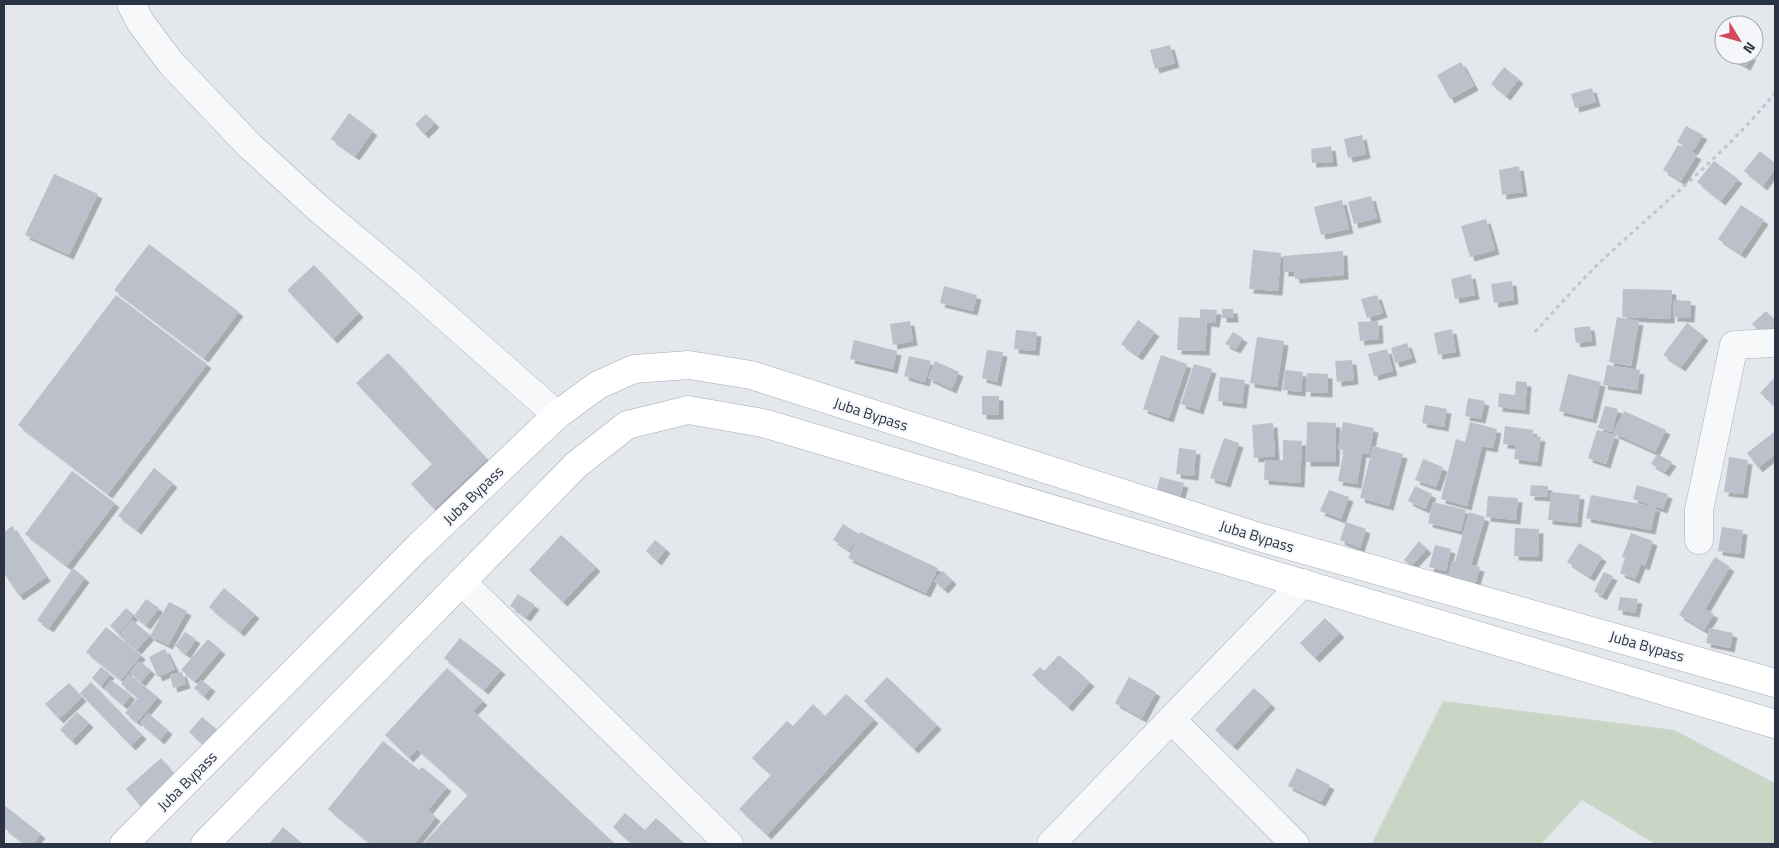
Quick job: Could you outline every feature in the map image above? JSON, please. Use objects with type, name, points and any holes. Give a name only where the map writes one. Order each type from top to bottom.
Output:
[{"type":"main road","name":"Juba Bypass","points":[[124,844],[419,546],[557,415],[598,385],[634,369],[690,365],[751,375],[1259,537],[1775,683]]},
{"type":"main road","points":[[205,844],[576,466],[627,425],[688,410],[764,423],[1775,724]]},
{"type":"street","points":[[132,4],[141,23],[170,62],[249,145],[319,209],[404,280],[557,415]]},
{"type":"street","points":[[1699,540],[1699,510],[1734,345],[1775,343]]},
{"type":"street","points":[[462,582],[729,844]]},
{"type":"street","points":[[1051,844],[1303,583]]},
{"type":"street","points":[[1172,720],[1295,844]]},
{"type":"path","points":[[1535,332],[1609,254],[1690,181],[1754,119],[1775,93]]},
{"type":"green space","points":[[1443,701],[1674,730],[1775,783],[1775,844],[1655,844],[1582,800],[1541,844],[1374,844],[1372,843]]},
{"type":"building","points":[[1170,45],[1175,63],[1155,69],[1150,50]]},
{"type":"building","points":[[1461,62],[1474,86],[1450,99],[1437,75]]},
{"type":"building","points":[[1504,67],[1519,79],[1506,96],[1491,84]]},
{"type":"building","points":[[1592,88],[1596,102],[1575,108],[1571,94]]},
{"type":"building","points":[[349,113],[373,131],[355,156],[331,139]]},
{"type":"building","points":[[426,114],[435,123],[424,134],[415,124]]},
{"type":"building","points":[[1686,126],[1703,135],[1693,151],[1677,142]]},
{"type":"building","points":[[1362,135],[1366,154],[1348,158],[1344,139]]},
{"type":"building","points":[[1678,145],[1697,155],[1681,181],[1663,170]]},
{"type":"building","points":[[1331,146],[1333,162],[1312,163],[1311,149]]},
{"type":"building","points":[[1760,151],[1775,163],[1775,169],[1763,186],[1744,171]]},
{"type":"building","points":[[1714,161],[1738,179],[1721,201],[1697,182]]},
{"type":"building","points":[[1519,166],[1523,192],[1502,195],[1499,170]]},
{"type":"building","points":[[54,174],[98,194],[69,255],[25,235]]},
{"type":"building","points":[[1371,196],[1377,218],[1354,224],[1348,202]]},
{"type":"building","points":[[1342,200],[1349,229],[1321,235],[1314,207]]},
{"type":"building","points":[[1741,205],[1764,220],[1741,254],[1718,239]]},
{"type":"building","points":[[1486,219],[1495,250],[1470,257],[1461,226]]},
{"type":"building","points":[[149,244],[239,312],[204,358],[114,290]]},
{"type":"building","points":[[1253,250],[1281,253],[1278,291],[1249,289]]},
{"type":"building","points":[[1343,251],[1344,275],[1295,279],[1294,272],[1284,272],[1283,256]]},
{"type":"building","points":[[314,265],[359,313],[333,339],[287,290]]},
{"type":"building","points":[[1471,274],[1475,295],[1455,299],[1451,279]]},
{"type":"building","points":[[1512,281],[1514,300],[1494,303],[1491,284]]},
{"type":"building","points":[[944,286],[977,295],[973,311],[940,303]]},
{"type":"building","points":[[1623,289],[1672,290],[1670,319],[1622,317]]},
{"type":"building","points":[[116,295],[207,364],[108,494],[18,425]]},
{"type":"building","points":[[1377,295],[1383,313],[1367,318],[1361,299]]},
{"type":"building","points":[[1674,300],[1691,301],[1690,318],[1673,317]]},
{"type":"building","points":[[1200,309],[1217,310],[1215,323],[1207,322],[1205,351],[1177,350],[1179,317],[1200,318]]},
{"type":"building","points":[[1222,309],[1233,309],[1234,318],[1222,318]]},
{"type":"building","points":[[1766,311],[1775,320],[1775,327],[1765,338],[1752,324]]},
{"type":"building","points":[[1617,317],[1639,321],[1631,366],[1609,362]]},
{"type":"building","points":[[1138,320],[1155,332],[1138,356],[1121,344]]},
{"type":"building","points":[[910,321],[913,341],[893,345],[890,324]]},
{"type":"building","points":[[1378,321],[1379,339],[1360,341],[1358,322]]},
{"type":"building","points":[[1687,323],[1704,336],[1681,367],[1663,355]]},
{"type":"building","points":[[1590,326],[1592,341],[1576,343],[1574,328]]},
{"type":"building","points":[[1452,329],[1456,352],[1438,355],[1434,333]]},
{"type":"building","points":[[1016,330],[1037,332],[1035,351],[1014,349]]},
{"type":"building","points":[[1233,332],[1243,338],[1236,349],[1225,344]]},
{"type":"building","points":[[1257,337],[1284,341],[1277,387],[1250,383]]},
{"type":"building","points":[[854,340],[897,351],[893,369],[850,359]]},
{"type":"building","points":[[1407,343],[1412,358],[1395,363],[1391,348]]},
{"type":"building","points":[[1387,349],[1393,371],[1374,376],[1368,354]]},
{"type":"building","points":[[987,350],[1003,352],[997,382],[982,378]]},
{"type":"building","points":[[388,353],[487,459],[434,509],[411,484],[432,464],[356,383]]},
{"type":"building","points":[[1161,355],[1187,364],[1169,418],[1143,409]]},
{"type":"building","points":[[909,356],[931,361],[925,382],[904,376]]},
{"type":"building","points":[[1352,360],[1354,380],[1337,382],[1335,361]]},
{"type":"building","points":[[935,361],[959,372],[952,389],[928,378]]},
{"type":"building","points":[[1194,364],[1212,369],[1199,410],[1181,404]]},
{"type":"building","points":[[1607,365],[1640,370],[1637,390],[1603,385]]},
{"type":"building","points":[[1285,370],[1303,372],[1301,392],[1283,390]]},
{"type":"building","points":[[1307,373],[1328,374],[1328,393],[1306,392]]},
{"type":"building","points":[[1568,374],[1601,382],[1592,419],[1559,411]]},
{"type":"building","points":[[1220,377],[1245,380],[1242,404],[1218,401]]},
{"type":"building","points":[[1775,377],[1775,407],[1760,393]]},
{"type":"building","points":[[1516,381],[1527,382],[1525,410],[1498,407],[1499,393],[1515,395]]},
{"type":"building","points":[[982,396],[999,396],[999,415],[982,415]]},
{"type":"building","points":[[1468,398],[1485,401],[1481,419],[1465,416]]},
{"type":"building","points":[[1425,405],[1447,409],[1444,427],[1422,423]]},
{"type":"building","points":[[1605,406],[1618,409],[1612,432],[1598,428]]},
{"type":"building","points":[[1624,411],[1666,430],[1655,452],[1613,433]]},
{"type":"building","points":[[1307,422],[1336,423],[1335,462],[1306,462]]},
{"type":"building","points":[[1343,422],[1374,428],[1369,454],[1362,453],[1357,484],[1338,481],[1344,450],[1338,449]]},
{"type":"building","points":[[1470,422],[1497,429],[1493,448],[1482,446],[1467,506],[1441,499],[1456,439],[1465,442]]},
{"type":"building","points":[[1273,423],[1275,456],[1254,458],[1252,425]]},
{"type":"building","points":[[1505,426],[1533,430],[1532,436],[1541,437],[1537,462],[1514,459],[1516,445],[1503,444]]},
{"type":"building","points":[[1597,430],[1615,435],[1606,464],[1588,458]]},
{"type":"building","points":[[1774,432],[1775,454],[1758,468],[1747,453]]},
{"type":"building","points":[[1224,438],[1239,443],[1226,483],[1210,478]]},
{"type":"building","points":[[1283,440],[1302,441],[1300,483],[1264,480],[1265,460],[1283,460]]},
{"type":"building","points":[[1373,446],[1403,454],[1389,506],[1360,498]]},
{"type":"building","points":[[1179,448],[1196,450],[1194,476],[1176,474]]},
{"type":"building","points":[[1657,454],[1672,462],[1665,472],[1651,464]]},
{"type":"building","points":[[1729,457],[1748,460],[1743,494],[1724,492]]},
{"type":"building","points":[[1423,459],[1443,467],[1436,487],[1415,480]]},
{"type":"building","points":[[154,468],[173,483],[137,530],[118,516]]},
{"type":"building","points":[[72,471],[115,503],[67,566],[25,534]]},
{"type":"building","points":[[1160,477],[1184,483],[1179,500],[1156,494]]},
{"type":"building","points":[[1531,485],[1548,486],[1548,497],[1530,496]]},
{"type":"building","points":[[1637,485],[1668,494],[1663,509],[1633,499]]},
{"type":"building","points":[[1415,486],[1432,494],[1425,509],[1408,501]]},
{"type":"building","points":[[1329,490],[1349,497],[1341,519],[1320,511]]},
{"type":"building","points":[[1551,492],[1580,495],[1577,523],[1548,520]]},
{"type":"building","points":[[1591,495],[1656,507],[1651,530],[1586,518]]},
{"type":"building","points":[[1488,496],[1518,498],[1516,520],[1486,517]]},
{"type":"building","points":[[1433,502],[1466,510],[1461,531],[1428,523]]},
{"type":"building","points":[[1469,512],[1485,517],[1471,565],[1480,567],[1475,585],[1448,578],[1452,561],[1455,562]]},
{"type":"building","points":[[1346,522],[1366,529],[1360,548],[1340,540]]},
{"type":"building","points":[[843,524],[859,534],[849,550],[833,540]]},
{"type":"building","points":[[12,526],[46,577],[19,596],[4,573],[4,532]]},
{"type":"building","points":[[1722,527],[1743,530],[1740,554],[1718,551]]},
{"type":"building","points":[[1515,528],[1539,529],[1538,557],[1514,556]]},
{"type":"building","points":[[860,532],[938,568],[926,593],[848,558]]},
{"type":"building","points":[[1631,533],[1653,541],[1645,566],[1641,564],[1635,579],[1620,573],[1625,558],[1622,557]]},
{"type":"building","points":[[561,535],[596,567],[563,602],[529,570]]},
{"type":"building","points":[[655,540],[666,549],[657,561],[646,551]]},
{"type":"building","points":[[1419,541],[1427,549],[1411,566],[1404,560]]},
{"type":"building","points":[[1579,543],[1602,557],[1590,577],[1567,562]]},
{"type":"building","points":[[1435,545],[1451,549],[1446,571],[1429,567]]},
{"type":"building","points":[[1715,557],[1730,567],[1705,609],[1714,614],[1704,630],[1679,615]]},
{"type":"building","points":[[73,568],[85,578],[49,628],[37,620]]},
{"type":"building","points":[[943,571],[952,580],[944,589],[934,581]]},
{"type":"building","points":[[1604,572],[1613,576],[1602,596],[1594,591]]},
{"type":"building","points":[[224,588],[255,614],[240,632],[209,607]]},
{"type":"building","points":[[518,594],[535,605],[526,617],[510,606]]},
{"type":"building","points":[[1620,597],[1638,599],[1635,613],[1618,610]]},
{"type":"building","points":[[146,599],[159,608],[146,625],[134,616]]},
{"type":"building","points":[[169,602],[187,611],[168,645],[150,636]]},
{"type":"building","points":[[126,608],[134,615],[119,633],[110,626]]},
{"type":"building","points":[[1325,618],[1340,633],[1315,658],[1300,643]]},
{"type":"building","points":[[132,620],[150,635],[137,650],[119,636]]},
{"type":"building","points":[[106,627],[141,655],[121,680],[86,652]]},
{"type":"building","points":[[1709,628],[1733,633],[1730,648],[1706,643]]},
{"type":"building","points":[[185,632],[196,639],[186,654],[175,646]]},
{"type":"building","points":[[460,638],[501,670],[484,690],[444,658]]},
{"type":"building","points":[[208,639],[221,650],[195,681],[181,670]]},
{"type":"building","points":[[165,649],[175,669],[158,677],[149,657]]},
{"type":"building","points":[[1059,655],[1090,682],[1068,707],[1032,675],[1040,667],[1044,671]]},
{"type":"building","points":[[139,661],[151,670],[141,682],[130,673]]},
{"type":"building","points":[[101,667],[110,674],[101,686],[92,678]]},
{"type":"building","points":[[447,668],[483,701],[473,711],[615,844],[423,844],[468,795],[417,749],[409,758],[385,735]]},
{"type":"building","points":[[182,672],[186,684],[173,688],[170,675]]},
{"type":"building","points":[[129,674],[158,697],[137,722],[125,713],[138,698],[121,684]]},
{"type":"building","points":[[887,677],[937,725],[914,749],[864,701]]},
{"type":"building","points":[[1129,677],[1156,692],[1142,718],[1115,703]]},
{"type":"building","points":[[111,680],[131,695],[123,705],[104,689]]},
{"type":"building","points":[[201,680],[211,687],[204,696],[194,688]]},
{"type":"building","points":[[91,682],[142,735],[131,746],[80,693]]},
{"type":"building","points":[[69,683],[82,697],[59,719],[45,704]]},
{"type":"building","points":[[1254,688],[1271,704],[1233,746],[1215,730]]},
{"type":"building","points":[[846,694],[874,719],[767,835],[739,809],[771,775],[752,758],[787,721],[793,726],[813,704],[825,716]]},
{"type":"building","points":[[77,712],[89,723],[72,741],[60,730]]},
{"type":"building","points":[[148,713],[168,730],[160,740],[140,723]]},
{"type":"building","points":[[202,717],[219,731],[206,747],[189,732]]},
{"type":"building","points":[[383,741],[419,770],[422,767],[447,787],[428,810],[436,817],[414,844],[371,844],[328,809]]},
{"type":"building","points":[[161,758],[176,777],[141,807],[126,789]]},
{"type":"building","points":[[1297,768],[1330,785],[1321,802],[1288,786]]},
{"type":"building","points":[[4,805],[41,834],[33,844],[25,844],[4,828]]},
{"type":"building","points":[[625,813],[645,830],[656,818],[685,844],[632,844],[613,827]]},
{"type":"building","points":[[283,827],[303,844],[269,844]]}]
